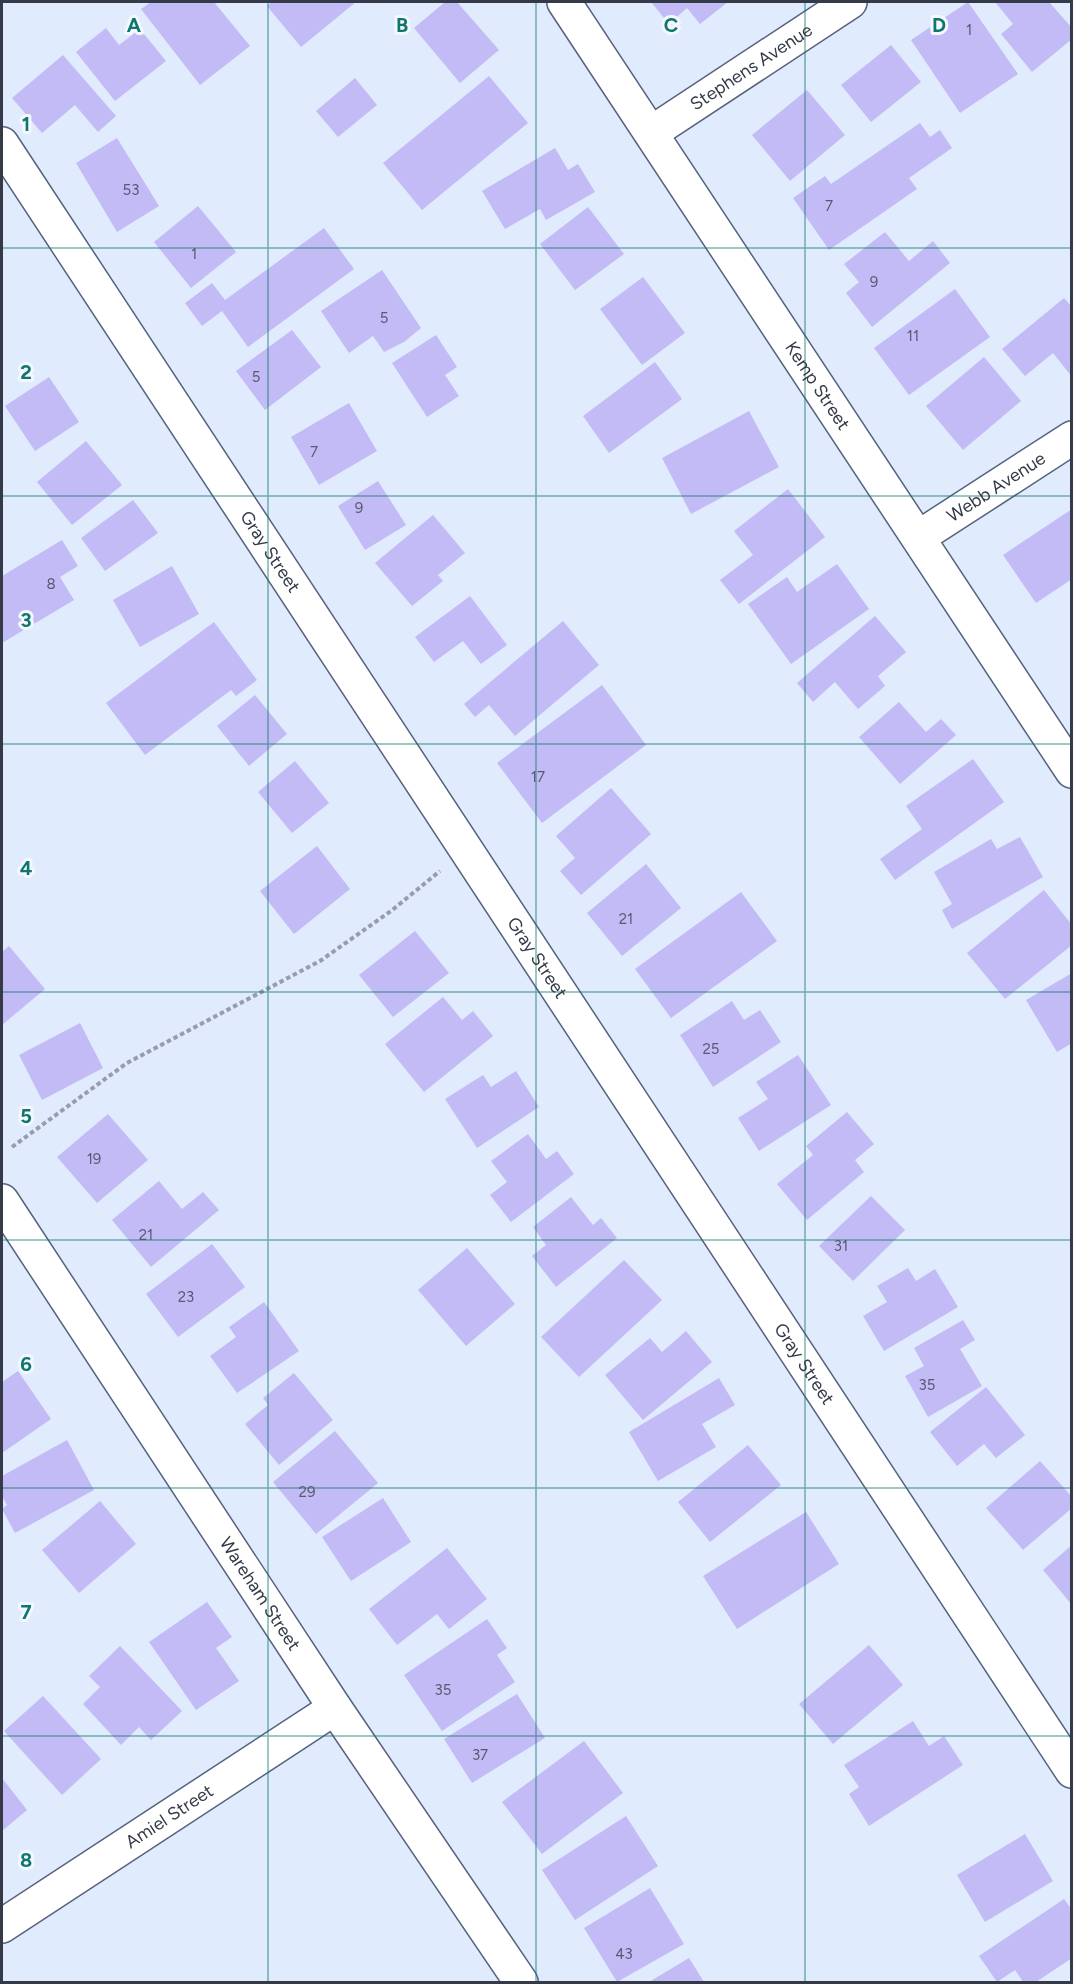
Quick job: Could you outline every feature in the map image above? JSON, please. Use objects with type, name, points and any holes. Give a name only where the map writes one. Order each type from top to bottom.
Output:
[{"type":"street","name":"Kemp Street","points":[[564,2],[920,537],[1071,771]]},
{"type":"street","name":"Stephens Avenue","points":[[651,133],[850,2]]},
{"type":"street","name":"Gray Street","points":[[2,144],[1071,1771]]},
{"type":"street","name":"Webb Avenue","points":[[920,537],[1071,438]]},
{"type":"street","name":"Wareham Street","points":[[2,1201],[335,1708],[521,1983]]},
{"type":"street","name":"Amiel Street","points":[[2,1926],[335,1708]]},
{"type":"path","points":[[12,1148],[127,1063],[320,961],[391,911],[440,872]]},
{"type":"building","points":[[151,2],[214,2],[250,46],[200,85],[141,9]]},
{"type":"building","points":[[272,2],[356,2],[301,47],[267,6]]},
{"type":"building","points":[[445,2],[457,2],[499,50],[460,83],[414,28]]},
{"type":"building","points":[[651,2],[728,2],[700,24],[687,8],[669,24]]},
{"type":"building","points":[[968,2],[1018,74],[960,113],[911,40]]},
{"type":"building","points":[[995,2],[1049,2],[1072,28],[1072,39],[1032,72],[1001,34],[1013,24]]},
{"type":"building","points":[[106,28],[119,45],[140,29],[166,61],[115,101],[76,52]]},
{"type":"building","points":[[891,45],[921,82],[871,122],[841,85]]},
{"type":"building","points":[[63,55],[116,116],[98,132],[75,105],[42,133],[12,98]]},
{"type":"building","points":[[489,76],[528,123],[422,210],[383,163]]},
{"type":"building","points":[[355,78],[377,105],[338,137],[316,111]]},
{"type":"building","points":[[807,90],[845,135],[790,181],[752,135]]},
{"type":"building","points":[[920,123],[930,137],[940,130],[952,148],[909,178],[917,189],[829,250],[793,198],[825,176],[831,184]]},
{"type":"building","points":[[117,138],[159,206],[117,232],[76,163]]},
{"type":"building","points":[[555,148],[568,170],[578,164],[595,192],[546,220],[540,209],[505,229],[482,191]]},
{"type":"building","points":[[198,206],[236,252],[191,288],[154,242]]},
{"type":"building","points":[[588,207],[624,254],[575,290],[540,244]]},
{"type":"building","points":[[324,228],[354,269],[248,347],[222,311],[202,326],[185,303],[212,283],[225,300]]},
{"type":"building","points":[[885,232],[909,261],[933,241],[950,263],[872,327],[846,293],[859,282],[844,264]]},
{"type":"building","points":[[382,270],[421,328],[404,342],[384,352],[373,336],[349,353],[321,311]]},
{"type":"building","points":[[643,277],[685,333],[642,365],[600,309]]},
{"type":"building","points":[[955,289],[990,337],[909,395],[874,348]]},
{"type":"building","points":[[1064,298],[1072,307],[1072,377],[1053,353],[1025,376],[1002,349]]},
{"type":"building","points":[[292,330],[321,367],[265,410],[236,371]]},
{"type":"building","points":[[436,335],[457,367],[445,375],[459,396],[427,417],[392,363]]},
{"type":"building","points":[[984,357],[1021,401],[963,450],[926,406]]},
{"type":"building","points":[[655,362],[682,399],[609,453],[583,416]]},
{"type":"building","points":[[49,377],[79,422],[35,451],[5,406]]},
{"type":"building","points":[[349,403],[377,451],[319,485],[291,437]]},
{"type":"building","points":[[749,411],[779,467],[691,514],[662,458]]},
{"type":"building","points":[[86,441],[122,485],[72,525],[37,482]]},
{"type":"building","points":[[378,481],[406,525],[365,550],[338,506]]},
{"type":"building","points":[[788,489],[825,537],[739,604],[720,580],[753,555],[734,531]]},
{"type":"building","points":[[133,500],[158,533],[105,571],[81,538]]},
{"type":"building","points":[[1072,509],[1072,579],[1036,603],[1003,555]]},
{"type":"building","points":[[433,515],[465,553],[438,575],[443,581],[412,606],[375,563]]},
{"type":"building","points":[[62,540],[78,566],[60,577],[74,600],[2,643],[2,576]]},
{"type":"building","points":[[837,564],[869,609],[791,664],[748,604],[787,577],[797,592]]},
{"type":"building","points":[[172,566],[199,614],[140,647],[113,600]]},
{"type":"building","points":[[470,596],[507,645],[481,664],[463,641],[434,662],[415,637]]},
{"type":"building","points":[[875,616],[906,652],[878,676],[885,686],[858,709],[835,682],[813,702],[797,683]]},
{"type":"building","points":[[563,621],[599,665],[515,736],[489,705],[475,717],[464,704]]},
{"type":"building","points":[[214,622],[257,680],[236,696],[231,690],[145,755],[106,703]]},
{"type":"building","points":[[602,685],[646,745],[542,823],[497,763]]},
{"type":"building","points":[[255,695],[287,734],[249,766],[217,726]]},
{"type":"building","points":[[899,702],[926,732],[941,719],[956,735],[900,784],[859,737]]},
{"type":"building","points":[[973,759],[1004,802],[895,880],[880,859],[922,829],[906,806]]},
{"type":"building","points":[[295,761],[329,803],[292,833],[258,792]]},
{"type":"building","points":[[611,788],[651,834],[581,895],[560,871],[575,858],[556,836]]},
{"type":"building","points":[[1020,837],[1043,877],[952,929],[942,910],[952,904],[934,872],[991,839],[997,849]]},
{"type":"building","points":[[317,846],[350,889],[294,934],[260,891]]},
{"type":"building","points":[[646,864],[681,908],[622,956],[587,913]]},
{"type":"building","points":[[1044,890],[1072,925],[1072,945],[1005,999],[967,953]]},
{"type":"building","points":[[741,892],[777,941],[671,1018],[635,969]]},
{"type":"building","points":[[415,931],[449,973],[393,1017],[359,975]]},
{"type":"building","points":[[9,946],[45,989],[2,1025],[2,952]]},
{"type":"building","points":[[1072,973],[1072,1043],[1057,1052],[1026,1000]]},
{"type":"building","points":[[443,997],[462,1020],[473,1011],[493,1036],[424,1092],[385,1044]]},
{"type":"building","points":[[732,1001],[744,1020],[760,1010],[781,1042],[713,1087],[680,1035]]},
{"type":"building","points":[[80,1023],[103,1068],[42,1100],[19,1055]]},
{"type":"building","points":[[798,1055],[831,1105],[759,1151],[738,1118],[768,1099],[756,1082]]},
{"type":"building","points":[[516,1071],[539,1107],[477,1148],[445,1099],[483,1075],[491,1087]]},
{"type":"building","points":[[847,1112],[874,1144],[855,1160],[864,1172],[807,1220],[777,1184],[813,1155],[806,1146]]},
{"type":"building","points":[[108,1114],[148,1160],[97,1203],[57,1157]]},
{"type":"building","points":[[528,1134],[546,1159],[557,1151],[574,1174],[511,1222],[490,1195],[507,1182],[491,1161]]},
{"type":"building","points":[[159,1181],[182,1209],[203,1192],[219,1210],[151,1267],[112,1220]]},
{"type":"building","points":[[871,1196],[905,1230],[853,1281],[819,1246]]},
{"type":"building","points":[[571,1197],[593,1225],[601,1218],[617,1238],[556,1287],[532,1256],[546,1245],[533,1227]]},
{"type":"building","points":[[212,1244],[245,1287],[178,1337],[146,1294]]},
{"type":"building","points":[[467,1248],[515,1304],[466,1346],[418,1290]]},
{"type":"building","points":[[624,1260],[662,1300],[579,1377],[541,1337]]},
{"type":"building","points":[[908,1268],[916,1281],[935,1269],[958,1307],[884,1351],[863,1316],[887,1302],[877,1286]]},
{"type":"building","points":[[264,1302],[299,1351],[237,1393],[210,1356],[236,1337],[229,1327]]},
{"type":"building","points":[[963,1320],[975,1340],[960,1349],[982,1386],[928,1417],[905,1376],[924,1366],[914,1348]]},
{"type":"building","points":[[686,1331],[712,1362],[643,1420],[605,1375],[650,1338],[662,1352]]},
{"type":"building","points":[[18,1371],[51,1419],[2,1453],[2,1382]]},
{"type":"building","points":[[294,1373],[333,1420],[279,1465],[245,1424],[268,1405],[263,1398]]},
{"type":"building","points":[[719,1378],[735,1405],[702,1424],[716,1447],[658,1481],[629,1432]]},
{"type":"building","points":[[986,1387],[1025,1435],[996,1458],[984,1444],[957,1466],[930,1432]]},
{"type":"building","points":[[335,1431],[378,1483],[316,1534],[273,1482]]},
{"type":"building","points":[[67,1440],[94,1490],[15,1533],[2,1509],[7,1505],[2,1496],[2,1476]]},
{"type":"building","points":[[748,1445],[781,1485],[710,1542],[678,1502]]},
{"type":"building","points":[[1040,1461],[1072,1497],[1072,1508],[1023,1550],[986,1508]]},
{"type":"building","points":[[383,1498],[411,1542],[351,1581],[322,1537]]},
{"type":"building","points":[[100,1501],[136,1544],[79,1593],[42,1550]]},
{"type":"building","points":[[806,1512],[839,1564],[737,1629],[703,1576]]},
{"type":"building","points":[[1072,1545],[1072,1605],[1043,1570]]},
{"type":"building","points":[[447,1548],[487,1599],[449,1629],[437,1614],[397,1645],[369,1609]]},
{"type":"building","points":[[207,1602],[232,1637],[216,1648],[239,1681],[196,1710],[149,1642]]},
{"type":"building","points":[[487,1619],[507,1648],[497,1655],[515,1682],[442,1731],[404,1675]]},
{"type":"building","points":[[869,1645],[903,1685],[833,1744],[799,1704]]},
{"type":"building","points":[[120,1646],[182,1711],[151,1740],[139,1727],[121,1745],[83,1704],[100,1687],[89,1676]]},
{"type":"building","points":[[517,1694],[545,1738],[472,1783],[444,1739]]},
{"type":"building","points":[[43,1696],[101,1759],[62,1795],[4,1731]]},
{"type":"building","points":[[913,1721],[929,1746],[944,1736],[963,1765],[869,1826],[849,1794],[859,1787],[844,1765]]},
{"type":"building","points":[[584,1741],[623,1793],[542,1854],[502,1802]]},
{"type":"building","points":[[2,1778],[27,1810],[2,1831]]},
{"type":"building","points":[[626,1816],[658,1866],[575,1920],[542,1870]]},
{"type":"building","points":[[1025,1834],[1053,1881],[985,1922],[957,1875]]},
{"type":"building","points":[[650,1888],[684,1944],[617,1982],[584,1928]]},
{"type":"building","points":[[1064,1899],[1072,1910],[1072,1958],[1036,1982],[1023,1982],[1015,1970],[997,1982],[979,1956]]},
{"type":"building","points":[[689,1958],[704,1982],[649,1982]]}]
